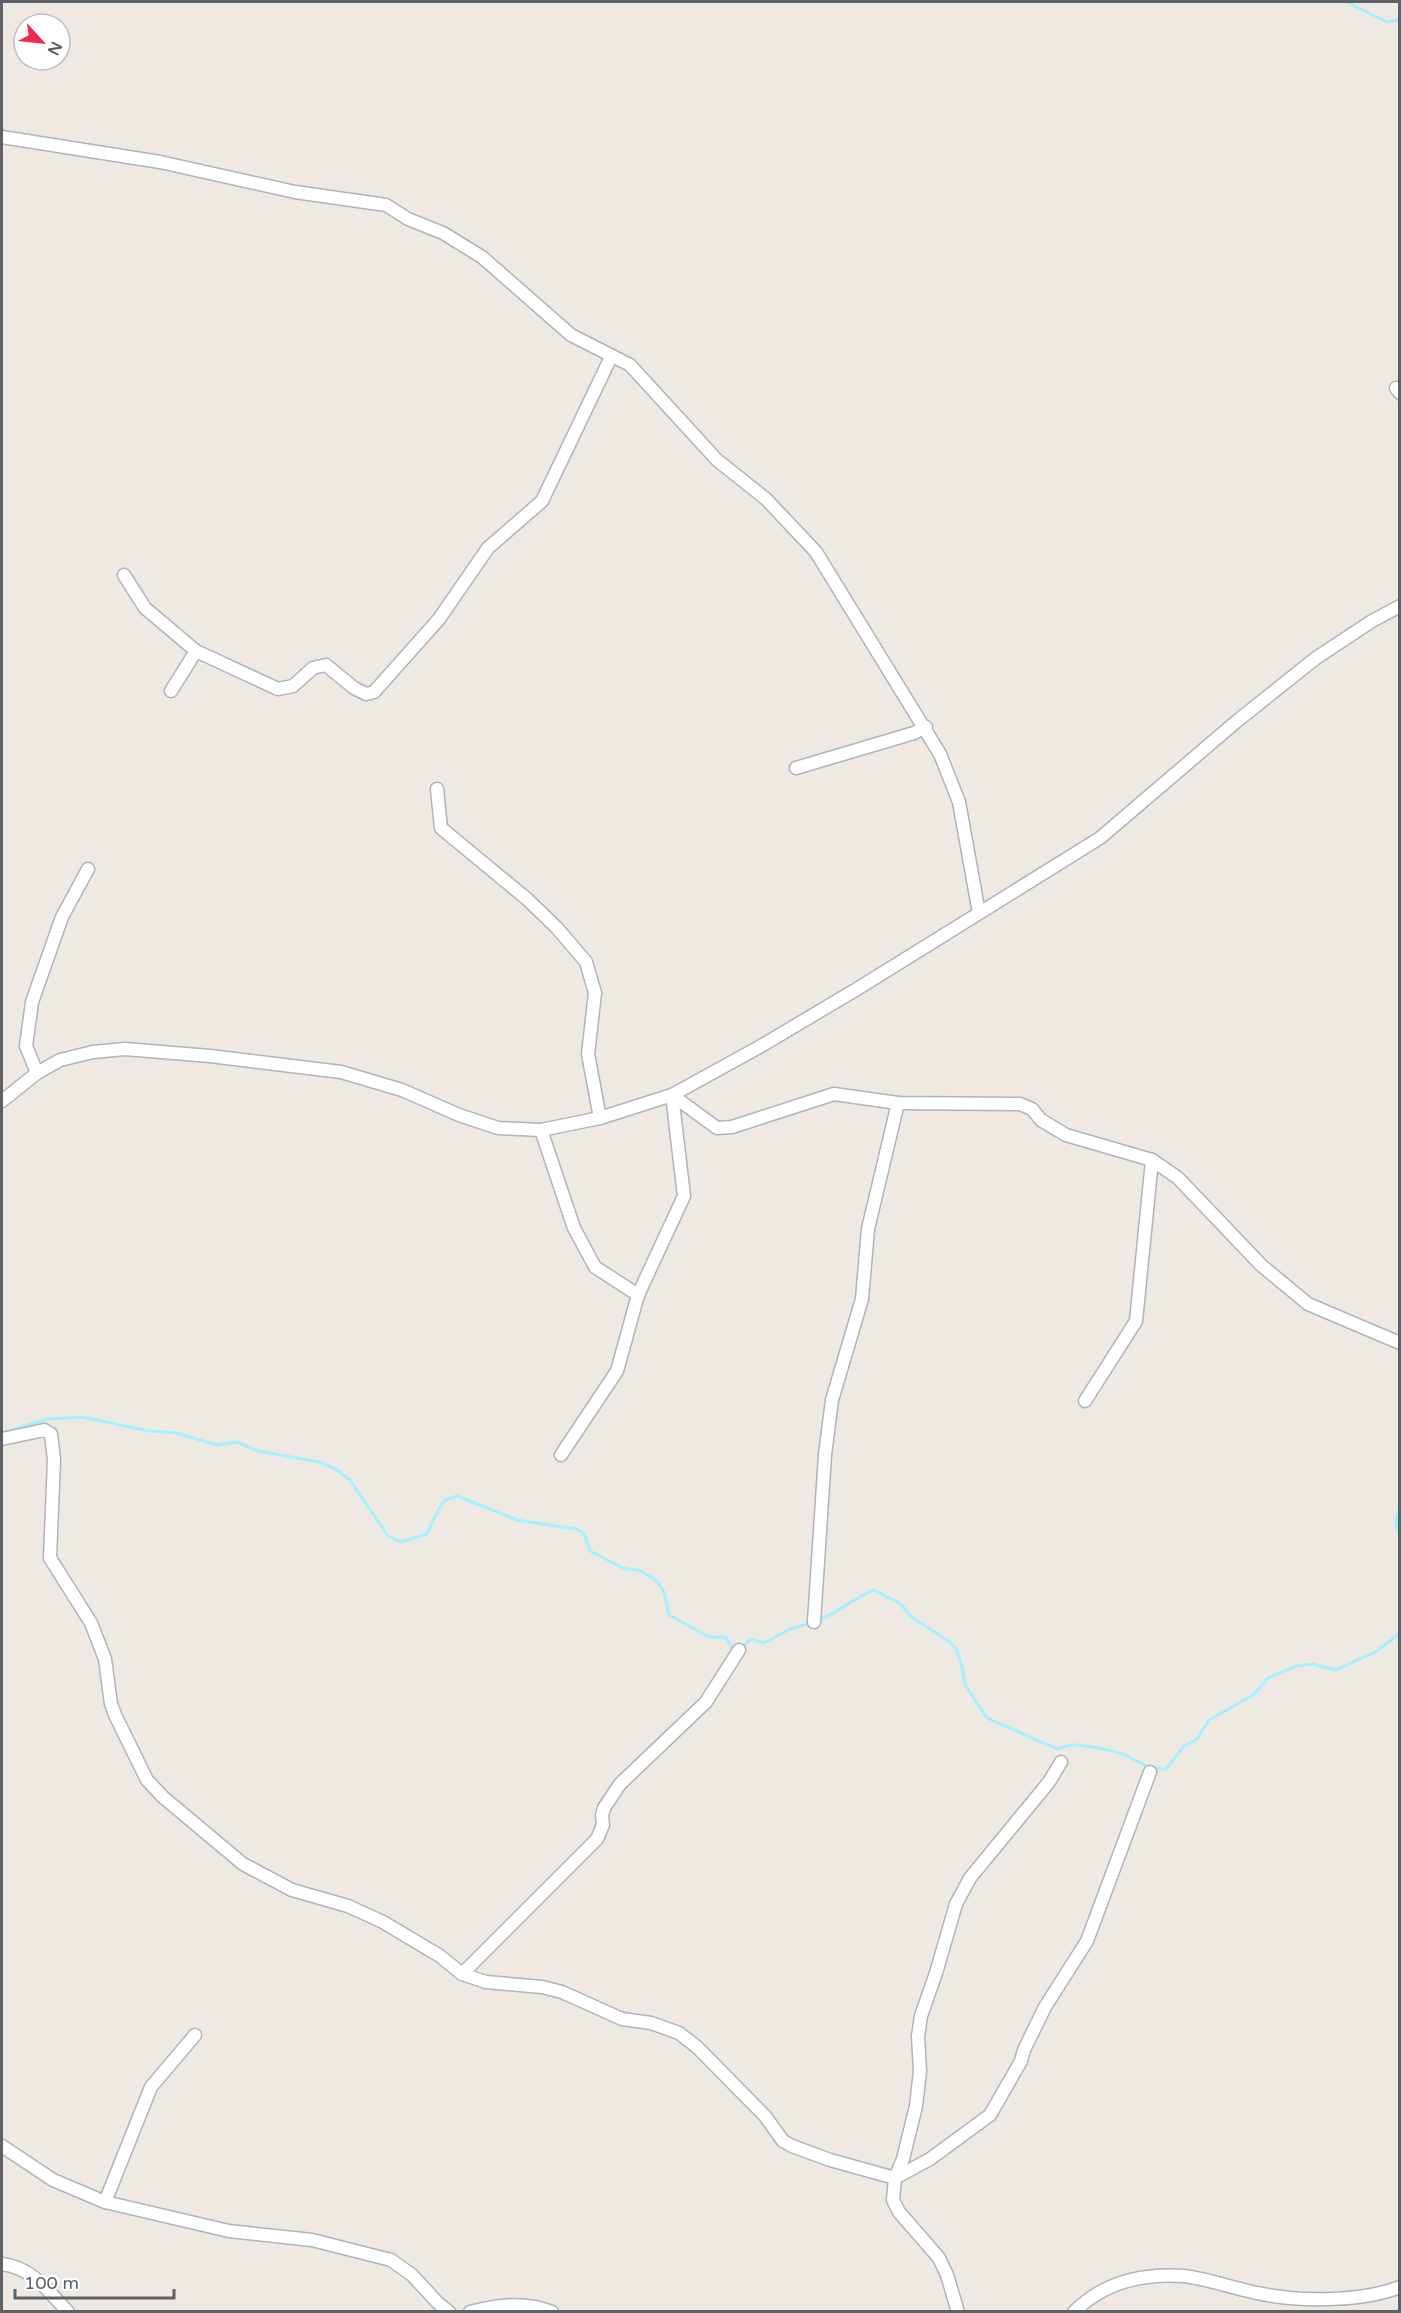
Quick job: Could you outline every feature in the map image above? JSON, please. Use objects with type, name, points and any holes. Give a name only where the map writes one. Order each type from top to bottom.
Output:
[{"type":"street","points":[[2,137],[160,162],[295,192],[386,205],[408,219],[443,233],[482,257],[571,335],[611,357],[630,364],[717,460],[766,499],[816,552],[926,727],[940,754],[959,802],[979,913]]},
{"type":"street","points":[[124,575],[145,608],[196,651],[278,689],[293,686],[313,668],[326,665],[354,688],[366,694],[374,692],[439,619],[488,548],[542,501],[611,357]]},
{"type":"street","points":[[2,1101],[37,1073],[60,1060],[93,1052],[125,1049],[210,1056],[341,1072],[402,1090],[498,1128],[541,1130],[600,1118],[672,1095],[771,1041],[1100,838],[1237,721],[1316,658],[1372,621],[1400,606]]},
{"type":"street","points":[[171,691],[196,651]]},
{"type":"street","points":[[796,768],[914,733],[926,727]]},
{"type":"street","points":[[437,789],[441,828],[527,899],[557,928],[586,962],[595,993],[588,1054],[600,1118]]},
{"type":"street","points":[[37,1073],[26,1046],[32,1002],[62,917],[88,869]]},
{"type":"street","points":[[672,1095],[717,1128],[732,1127],[834,1094],[898,1103],[1020,1104],[1032,1109],[1041,1120],[1066,1135],[1152,1160],[1178,1178],[1261,1265],[1308,1304],[1400,1343]]},
{"type":"street","points":[[561,1455],[617,1371],[638,1295],[684,1196],[672,1095]]},
{"type":"street","points":[[814,1622],[825,1455],[832,1400],[862,1299],[868,1229],[898,1103]]},
{"type":"street","points":[[541,1130],[574,1228],[596,1267],[638,1295]]},
{"type":"street","points":[[1085,1401],[1136,1321],[1152,1160]]},
{"type":"street","points":[[2,1439],[44,1430],[51,1434],[54,1460],[50,1558],[91,1623],[105,1659],[111,1704],[147,1780],[163,1797],[243,1864],[292,1890],[348,1906],[383,1922],[441,1956],[462,1974],[486,1982],[542,1987],[562,1992],[622,2019],[668,2028],[688,2038],[765,2116],[783,2141],[830,2160],[895,2178],[930,2159],[990,2115],[1021,2061],[1045,2007],[1087,1941],[1150,1772]]},
{"type":"street","points":[[462,1974],[597,1839],[603,1825],[604,1808],[620,1784],[706,1702],[739,1650]]},
{"type":"street","points":[[958,2312],[947,2275],[939,2258],[894,2205],[895,2178],[903,2159],[916,2106],[920,2071],[918,2036],[921,2016],[956,1904],[970,1878],[1050,1782],[1061,1762]]},
{"type":"street","points":[[105,2202],[151,2087],[195,2035]]},
{"type":"street","points":[[2,2146],[53,2180],[105,2202],[229,2231],[312,2240],[391,2260],[412,2275],[449,2312]]},
{"type":"street","points":[[2,2264],[18,2266],[34,2277],[68,2312]]},
{"type":"street","points":[[1074,2312],[1108,2287],[1142,2277],[1185,2276],[1238,2290],[1298,2300],[1379,2293],[1400,2287]]},
{"type":"street","points":[[470,2312],[496,2305],[528,2305],[552,2312]]},
{"type":"waterway","points":[[1346,2],[1387,22],[1400,20]]},
{"type":"waterway","points":[[2,1433],[47,1419],[82,1417],[149,1431],[176,1433],[217,1445],[237,1442],[258,1451],[319,1462],[334,1468],[350,1480],[388,1536],[401,1542],[427,1534],[445,1500],[457,1496],[517,1520],[576,1529],[584,1533],[590,1551],[623,1568],[641,1571],[657,1581],[664,1592],[669,1615],[709,1637],[726,1637],[733,1650]]},
{"type":"waterway","points":[[1400,1507],[1396,1524],[1400,1534]]},
{"type":"waterway","points":[[817,1621],[874,1590],[901,1604],[910,1616],[950,1642],[956,1649],[962,1666],[965,1685],[987,1718],[1057,1749],[1071,1745],[1099,1748],[1122,1754],[1146,1766],[1160,1769],[1166,1769],[1184,1746],[1197,1739],[1209,1720],[1253,1695],[1268,1678],[1296,1666],[1312,1664],[1336,1670],[1377,1651],[1400,1633]]},
{"type":"waterway","points":[[742,1647],[751,1639],[764,1643],[790,1629],[811,1623]]}]
